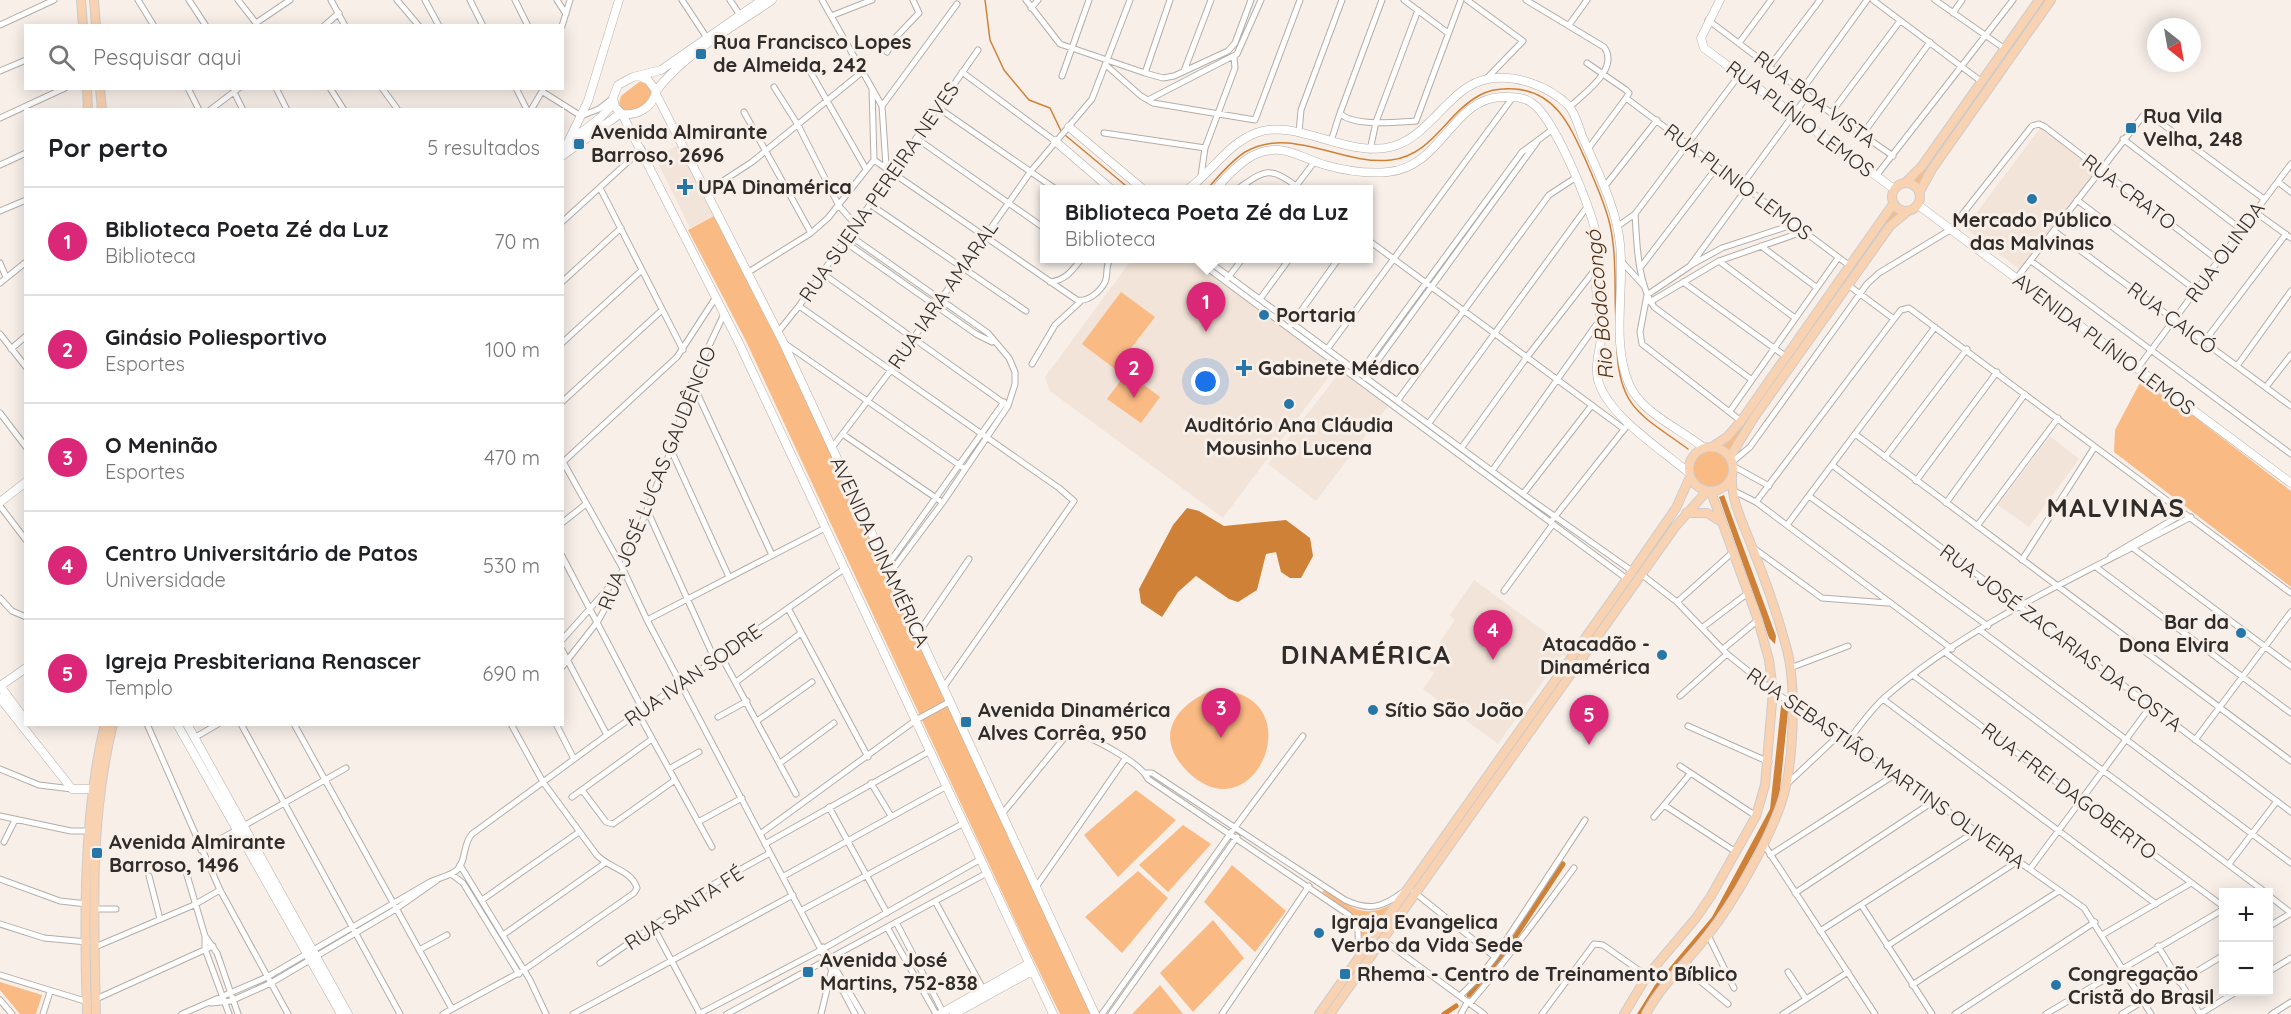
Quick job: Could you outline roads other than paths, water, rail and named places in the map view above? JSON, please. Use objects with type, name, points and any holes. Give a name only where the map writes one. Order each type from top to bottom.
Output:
[{"type":"main road","points":[[81,0],[83,24]]},
{"type":"main road","points":[[94,0],[96,24]]},
{"type":"main road","points":[[1330,1014],[1634,575],[1682,498],[1692,456],[1727,437],[1741,421],[1893,204],[1894,189],[1905,183],[1922,165],[2039,0]]},
{"type":"main road","points":[[1646,1014],[1708,935],[1763,843],[1780,808],[1785,785],[1793,705],[1787,648],[1732,490],[1732,462],[1755,416],[1890,226],[1918,205],[1919,193],[1938,159],[2051,0]]},
{"type":"main road","points":[[87,90],[88,108]]},
{"type":"main road","points":[[100,90],[102,108]]},
{"type":"main road","points":[[1905,183],[1914,185],[1919,193]]},
{"type":"main road","points":[[1893,204],[1899,210],[1907,212]]},
{"type":"main road","points":[[1708,447],[1725,452],[1732,462]]},
{"type":"main road","points":[[1624,1014],[1647,976],[1696,918],[1736,852],[1756,816],[1769,762],[1773,691],[1769,660],[1758,620],[1709,492],[1697,487],[1689,475]]},
{"type":"main road","points":[[1319,1014],[1403,892],[1634,575],[1686,513],[1709,492],[1723,488],[1732,478]]},
{"type":"main road","points":[[1686,513],[1707,513],[1722,522]]},
{"type":"main road","points":[[87,1014],[95,1006],[91,944],[89,831],[92,789],[105,726]]},
{"type":"main road","points":[[91,907],[99,790],[114,726]]},
{"type":"street","points":[[0,25],[54,0]]},
{"type":"street","points":[[138,0],[153,24]]},
{"type":"street","points":[[189,0],[205,24]]},
{"type":"street","points":[[238,0],[251,20],[256,22],[290,0]]},
{"type":"street","points":[[331,0],[344,24]]},
{"type":"street","points":[[396,0],[417,24]]},
{"type":"street","points":[[425,0],[438,24]]},
{"type":"street","points":[[470,0],[482,24]]},
{"type":"street","points":[[515,0],[527,24]]},
{"type":"street","points":[[558,0],[566,14]]},
{"type":"street","points":[[563,24],[570,0]]},
{"type":"street","points":[[565,145],[581,116],[619,0]]},
{"type":"street","points":[[682,0],[707,38]]},
{"type":"street","points":[[730,0],[740,15]]},
{"type":"street","points":[[565,145],[600,118],[613,100],[618,85],[661,70],[762,0]]},
{"type":"street","points":[[564,155],[621,113],[634,114],[642,110],[652,102],[666,77],[681,63],[772,0]]},
{"type":"street","points":[[822,0],[882,106],[886,166]]},
{"type":"street","points":[[831,16],[872,0]]},
{"type":"street","points":[[887,52],[902,31],[918,15],[918,9],[913,0]]},
{"type":"street","points":[[1026,0],[1054,40],[1107,63],[1168,78],[1228,51],[1238,35],[1251,0]]},
{"type":"street","points":[[1031,8],[1038,0]]},
{"type":"street","points":[[1062,76],[1069,48],[1089,0]]},
{"type":"street","name":"RUA IARA AMARAL","points":[[831,449],[844,435],[891,370],[1007,203],[1092,99],[1130,0]]},
{"type":"street","points":[[1145,73],[1170,0]]},
{"type":"street","points":[[1184,72],[1211,0]]},
{"type":"street","points":[[1148,100],[1234,57],[1241,50],[1261,0]]},
{"type":"street","points":[[1257,132],[1255,120],[1300,0]]},
{"type":"street","points":[[1299,133],[1301,110],[1342,0]]},
{"type":"street","points":[[1331,141],[1382,0]]},
{"type":"street","points":[[1404,0],[1449,33]]},
{"type":"street","points":[[1416,121],[1461,0]]},
{"type":"street","points":[[1193,185],[1224,153],[1257,132],[1287,130],[1370,151],[1394,146],[1417,136],[1459,94],[1486,79],[1523,41],[1467,0]]},
{"type":"street","points":[[1526,0],[1604,47],[1608,59],[1603,74],[1570,107]]},
{"type":"street","points":[[1569,25],[1587,0]]},
{"type":"street","points":[[1708,20],[1720,0]]},
{"type":"street","points":[[1739,43],[1772,0]]},
{"type":"street","points":[[1770,66],[1821,0]]},
{"type":"street","points":[[1802,90],[1867,0]]},
{"type":"street","points":[[1873,0],[1982,82]]},
{"type":"street","points":[[1935,0],[2005,49]]},
{"type":"street","points":[[1953,13],[1962,0]]},
{"type":"street","points":[[1876,176],[2013,0]]},
{"type":"street","points":[[882,106],[957,4]]},
{"type":"street","points":[[1370,151],[1376,122],[1418,10]]},
{"type":"street","points":[[326,24],[339,14]]},
{"type":"street","name":"RUA BOA VISTA","points":[[1708,20],[1831,113],[1893,156]]},
{"type":"street","name":"RUA PLÍNIO LEMOS","points":[[1708,20],[1701,41],[1706,50],[1894,189]]},
{"type":"street","points":[[1831,113],[1900,21]]},
{"type":"street","points":[[1862,135],[1930,42]]},
{"type":"street","name":"RUA SUENA PEREIRA NEVES","points":[[778,332],[800,306],[978,50]]},
{"type":"street","points":[[1201,179],[1205,148],[1235,68],[1234,57],[1228,51]]},
{"type":"street","points":[[0,72],[24,61]]},
{"type":"street","points":[[1107,63],[1148,100],[1218,111],[1255,120]]},
{"type":"street","points":[[1587,63],[1603,74]]},
{"type":"street","points":[[806,64],[829,100],[866,169]]},
{"type":"street","points":[[706,192],[767,150],[862,72]]},
{"type":"street","points":[[962,72],[1057,139],[1108,185]]},
{"type":"street","name":"RUA PLINIO LEMOS","points":[[1603,74],[1628,91],[1626,98],[1850,266]]},
{"type":"street","points":[[1618,226],[1635,214],[1740,74]]},
{"type":"street","points":[[639,76],[648,80],[656,92]]},
{"type":"street","points":[[1486,79],[1523,81],[1552,93],[1570,107],[1605,186],[1618,226],[1621,261],[1622,359],[1629,382],[1647,407],[1708,447]]},
{"type":"street","points":[[774,87],[798,125],[839,206],[856,225]]},
{"type":"street","points":[[747,273],[811,233],[839,206],[874,160],[872,89]]},
{"type":"street","points":[[0,118],[61,90]]},
{"type":"street","points":[[189,90],[198,108]]},
{"type":"street","points":[[213,108],[236,90],[242,108]]},
{"type":"street","points":[[277,90],[286,108]]},
{"type":"street","points":[[331,90],[343,108]]},
{"type":"street","points":[[383,90],[397,108]]},
{"type":"street","points":[[517,90],[528,108]]},
{"type":"street","points":[[530,108],[543,90],[581,116]]},
{"type":"street","name":"AVENIDA DINAMÉRICA","points":[[656,92],[783,342],[1095,1014]]},
{"type":"street","points":[[1690,266],[1808,95]]},
{"type":"street","points":[[1328,348],[1513,97]]},
{"type":"street","points":[[1219,185],[1252,156],[1275,149],[1298,152],[1315,161],[1359,172],[1405,169],[1422,160],[1468,111],[1485,101],[1513,97],[1532,103],[1553,129],[1588,207],[1598,242],[1600,264],[1596,288],[1601,339],[1598,379],[1627,426]]},
{"type":"street","points":[[1588,149],[1626,98]]},
{"type":"street","points":[[581,116],[613,100]]},
{"type":"street","points":[[613,100],[621,113]]},
{"type":"street","points":[[937,107],[1051,185]]},
{"type":"street","points":[[744,112],[811,233]]},
{"type":"street","points":[[2016,279],[2143,113],[2149,112],[2155,116],[2264,199]]},
{"type":"street","name":"AVENIDA DINAMÉRICA","points":[[621,113],[642,149],[716,297],[1053,1014]]},
{"type":"street","points":[[1340,113],[1345,118],[1376,122],[1416,121]]},
{"type":"street","points":[[1605,186],[1657,120]]},
{"type":"street","points":[[1416,121],[1423,130]]},
{"type":"street","name":"RUA CRATO","points":[[1950,231],[2028,129],[2039,124],[2219,261]]},
{"type":"street","points":[[1068,128],[1139,185]]},
{"type":"street","points":[[1356,378],[1522,152],[1553,129]]},
{"type":"street","points":[[1104,133],[1205,148]]},
{"type":"street","points":[[915,138],[1040,225]]},
{"type":"street","points":[[2123,139],[2242,230]]},
{"type":"street","points":[[1362,382],[1537,142]]},
{"type":"street","points":[[564,220],[642,149]]},
{"type":"street","points":[[0,165],[24,154]]},
{"type":"street","points":[[874,160],[886,166],[1050,282],[1082,301]]},
{"type":"street","points":[[1297,185],[1315,161]]},
{"type":"street","name":"RUA OLINDA","points":[[2137,369],[2291,164]]},
{"type":"street","points":[[1640,268],[1717,167]]},
{"type":"street","points":[[1242,185],[1263,171],[1279,172],[1292,185]]},
{"type":"street","points":[[1398,400],[1549,195],[1575,177]]},
{"type":"street","points":[[2278,182],[2291,192]]},
{"type":"street","points":[[600,188],[682,350]]},
{"type":"street","points":[[2078,200],[2197,291]]},
{"type":"street","points":[[0,211],[24,201]]},
{"type":"street","points":[[871,205],[1026,311]]},
{"type":"street","name":"AVENIDA PLÍNIO LEMOS","points":[[1918,205],[2291,483]]},
{"type":"street","points":[[1429,423],[1588,207]]},
{"type":"street","points":[[2204,342],[2288,236],[2255,212]]},
{"type":"street","points":[[1635,214],[1640,268],[1648,302],[1640,332],[1642,344],[1741,421]]},
{"type":"street","points":[[1647,295],[1722,248],[1795,224]]},
{"type":"street","points":[[564,280],[621,228]]},
{"type":"street","points":[[1648,302],[1719,261],[1805,231]]},
{"type":"street","points":[[1769,486],[1732,462],[1750,447],[1860,293],[1879,273],[1950,231]]},
{"type":"street","name":"RUA CAICÓ","points":[[2054,231],[2291,406]]},
{"type":"street","points":[[849,235],[988,333],[1009,358],[1015,372],[1015,384],[1010,397],[940,500],[912,546],[889,570]]},
{"type":"street","points":[[845,242],[976,334],[995,342]]},
{"type":"street","points":[[1373,244],[1592,405],[1627,426],[1689,475]]},
{"type":"street","points":[[1761,246],[1816,287]]},
{"type":"street","points":[[1730,411],[1838,258]]},
{"type":"street","points":[[1621,261],[1645,287]]},
{"type":"street","points":[[1719,261],[1795,318]]},
{"type":"street","points":[[2031,261],[2291,454]]},
{"type":"street","points":[[0,263],[6,276]]},
{"type":"street","points":[[0,283],[24,263]]},
{"type":"street","points":[[1050,282],[1060,281],[1070,274],[1078,263]]},
{"type":"street","points":[[1032,364],[1055,326],[1073,307],[1090,298],[1104,284],[1108,263]]},
{"type":"street","points":[[1200,263],[1552,521],[1634,575]]},
{"type":"street","points":[[1205,268],[1206,263]]},
{"type":"street","points":[[1210,263],[1462,447],[1514,491],[1523,494],[1552,521],[1634,575]]},
{"type":"street","points":[[1225,283],[1239,263]]},
{"type":"street","points":[[1260,299],[1286,263]]},
{"type":"street","points":[[1290,329],[1335,263]]},
{"type":"street","points":[[1462,447],[1527,357],[1600,264]]},
{"type":"street","points":[[564,341],[642,270]]},
{"type":"street","points":[[822,273],[1005,404]]},
{"type":"street","points":[[1683,282],[1785,356]]},
{"type":"street","points":[[1848,285],[1894,319]]},
{"type":"street","points":[[2237,366],[2291,291]]},
{"type":"street","points":[[564,461],[682,350],[716,297]]},
{"type":"street","points":[[1073,307],[1074,298]]},
{"type":"street","points":[[1648,302],[1752,380]]},
{"type":"street","points":[[800,306],[1073,499],[1073,504],[943,688]]},
{"type":"street","points":[[1756,502],[1894,319],[1902,310],[1909,308],[1967,349],[2094,447],[2291,593]]},
{"type":"street","points":[[564,400],[662,310]]},
{"type":"street","name":"RUA JOSÉ LUCAS GAUDÊNCIO","points":[[564,665],[608,606],[671,450],[692,382],[724,314]]},
{"type":"street","points":[[1492,471],[1599,321]]},
{"type":"street","points":[[1787,525],[1935,327]]},
{"type":"street","points":[[0,334],[24,365]]},
{"type":"street","points":[[11,349],[24,338]]},
{"type":"street","points":[[783,342],[963,467]]},
{"type":"street","points":[[1884,458],[1967,349]]},
{"type":"street","points":[[2266,387],[2291,354]]},
{"type":"street","points":[[1916,481],[1997,372]]},
{"type":"street","points":[[692,382],[772,555]]},
{"type":"street","points":[[1946,502],[2025,394]]},
{"type":"street","points":[[1523,494],[1592,405]]},
{"type":"street","points":[[0,413],[24,444]]},
{"type":"street","points":[[1977,526],[2058,418]]},
{"type":"street","points":[[1503,591],[1552,521],[1627,426]]},
{"type":"street","points":[[1855,434],[1884,458],[2291,761]]},
{"type":"street","points":[[844,435],[940,500]]},
{"type":"street","points":[[2022,560],[2094,447]]},
{"type":"street","points":[[671,450],[729,577]]},
{"type":"street","points":[[564,464],[622,567],[680,684],[829,959],[855,1014]]},
{"type":"street","name":"RUA JOSÉ ZACARIAS DA COSTA","points":[[1832,465],[2291,812]]},
{"type":"street","points":[[24,484],[0,504],[24,537]]},
{"type":"street","points":[[1732,490],[1756,502],[1952,649]]},
{"type":"street","points":[[1809,496],[1988,626]]},
{"type":"street","points":[[889,570],[906,542],[940,500]]},
{"type":"street","points":[[564,521],[586,504]]},
{"type":"street","points":[[647,510],[715,660]]},
{"type":"street","points":[[2057,587],[2184,513]]},
{"type":"street","points":[[1848,741],[1883,699],[1946,652],[2019,607],[2191,517]]},
{"type":"street","points":[[647,620],[825,528]]},
{"type":"street","points":[[906,542],[912,546]]},
{"type":"street","points":[[1752,547],[1822,598],[1890,603]]},
{"type":"street","points":[[2133,548],[2291,666]]},
{"type":"street","points":[[1677,602],[1733,552]]},
{"type":"street","points":[[919,632],[969,559]]},
{"type":"street","points":[[564,560],[598,621],[652,739],[712,847]]},
{"type":"street","points":[[2096,567],[2291,713]]},
{"type":"street","name":"RUA IVAN SODRE","points":[[460,866],[468,839],[607,735],[844,569]]},
{"type":"street","name":"RUA SEBASTIÃO MARTINS OLIVEIRA","points":[[1634,575],[1677,602],[1725,651],[1773,691],[1896,774],[2084,908],[2095,922],[2151,1014]]},
{"type":"street","points":[[564,638],[619,576]]},
{"type":"street","points":[[1703,627],[1748,593]]},
{"type":"street","points":[[0,598],[12,611],[24,616]]},
{"type":"street","points":[[788,608],[868,757]]},
{"type":"street","points":[[2195,740],[2291,612]]},
{"type":"street","points":[[1680,696],[1758,620]]},
{"type":"street","points":[[1981,631],[2291,863]]},
{"type":"street","points":[[736,682],[801,633]]},
{"type":"street","points":[[1790,668],[1848,646]]},
{"type":"street","points":[[1946,652],[2258,888]]},
{"type":"street","points":[[564,653],[607,735]]},
{"type":"street","points":[[721,656],[796,794]]},
{"type":"street","points":[[24,669],[0,686],[24,719]]},
{"type":"street","name":"RUA FREI DAGOBERTO","points":[[1914,676],[2219,905]]},
{"type":"street","points":[[757,721],[812,682]]},
{"type":"street","points":[[0,698],[76,788]]},
{"type":"street","points":[[1883,699],[2156,904]]},
{"type":"street","points":[[718,717],[747,701]]},
{"type":"street","points":[[760,834],[916,720],[949,702]]},
{"type":"street","points":[[2030,869],[2124,739],[2150,707]]},
{"type":"street","points":[[780,763],[834,723]]},
{"type":"street","points":[[29,726],[76,788]]},
{"type":"street","points":[[148,726],[220,890],[288,1014]]},
{"type":"street","points":[[179,726],[191,740],[312,955],[348,1014]]},
{"type":"street","points":[[188,726],[191,740]]},
{"type":"street","points":[[191,740],[215,726]]},
{"type":"street","points":[[242,726],[400,1014]]},
{"type":"street","points":[[295,726],[452,1009]]},
{"type":"street","points":[[443,1014],[521,972],[634,893],[636,885],[624,872],[598,857],[543,782],[512,726]]},
{"type":"street","points":[[557,726],[574,759]]},
{"type":"street","points":[[1688,726],[1769,762]]},
{"type":"street","points":[[1002,814],[1065,737],[1076,733],[1125,759],[1145,773],[1148,779],[1349,915],[1358,931],[1359,956]]},
{"type":"street","points":[[1785,785],[1839,735]]},
{"type":"street","points":[[1111,1014],[1233,836],[1235,828],[1304,736]]},
{"type":"street","points":[[572,797],[652,739]]},
{"type":"street","points":[[765,844],[930,751]]},
{"type":"street","points":[[669,769],[699,752]]},
{"type":"street","points":[[1036,887],[1125,759]]},
{"type":"street","points":[[1680,766],[1756,816]]},
{"type":"street","points":[[201,850],[346,768]]},
{"type":"street","points":[[0,769],[39,785],[92,789]]},
{"type":"street","points":[[1145,773],[1152,773],[1345,900],[1368,908],[1384,905],[1403,892]]},
{"type":"street","points":[[1654,817],[1690,774]]},
{"type":"street","points":[[1770,855],[1896,774]]},
{"type":"street","points":[[582,790],[606,822],[613,824],[675,780]]},
{"type":"street","points":[[871,783],[891,816]]},
{"type":"street","points":[[784,876],[947,786]]},
{"type":"street","points":[[698,822],[742,798]]},
{"type":"street","points":[[1795,893],[1934,801]]},
{"type":"street","points":[[2229,864],[2277,801]]},
{"type":"street","points":[[1664,805],[1736,852]]},
{"type":"street","points":[[829,807],[887,913]]},
{"type":"street","points":[[1206,818],[1210,811]]},
{"type":"street","points":[[0,816],[71,831],[89,831]]},
{"type":"street","points":[[4,842],[15,820]]},
{"type":"street","points":[[1460,996],[1495,957],[1585,820]]},
{"type":"street","points":[[802,910],[964,823]]},
{"type":"street","points":[[1102,1014],[1233,836],[1241,831]]},
{"type":"street","points":[[1820,931],[1976,831]]},
{"type":"street","points":[[482,900],[579,832]]},
{"type":"street","points":[[1763,843],[1848,972],[1872,1013]]},
{"type":"street","name":"RUA SANTA FÉ","points":[[600,963],[654,928],[714,884],[770,853]]},
{"type":"street","points":[[654,928],[700,1014],[887,913],[981,859]]},
{"type":"street","points":[[1887,946],[2018,861]]},
{"type":"street","points":[[503,935],[606,863]]},
{"type":"street","points":[[184,865],[205,936],[205,949],[227,995],[235,1000],[238,1014]]},
{"type":"street","points":[[210,1003],[226,1003],[235,1000],[438,879],[451,874],[460,866],[503,935],[521,972]]},
{"type":"street","points":[[1461,1014],[1510,957],[1534,919],[1574,868]]},
{"type":"street","points":[[727,1014],[987,873]]},
{"type":"street","points":[[451,874],[467,889],[546,1014]]},
{"type":"street","points":[[149,876],[160,919]]},
{"type":"street","points":[[0,879],[60,901],[116,909]]},
{"type":"street","points":[[1222,1014],[1314,879]]},
{"type":"street","points":[[2102,935],[2191,884]]},
{"type":"street","points":[[0,924],[44,938],[91,944],[160,919],[220,890]]},
{"type":"street","points":[[1912,985],[2059,891]]},
{"type":"street","points":[[1414,892],[1495,957]]},
{"type":"street","points":[[573,1014],[793,895]]},
{"type":"street","points":[[2273,899],[2291,913],[2273,924]]},
{"type":"street","points":[[935,901],[983,989]]},
{"type":"street","points":[[1862,906],[1932,1014]]},
{"type":"street","points":[[2046,1014],[2219,910]]},
{"type":"street","points":[[896,922],[941,1014]]},
{"type":"street","points":[[1954,1014],[2095,922]]},
{"type":"street","points":[[887,927],[941,1014]]},
{"type":"street","points":[[419,950],[447,935]]},
{"type":"street","points":[[1708,935],[1734,988]]},
{"type":"street","points":[[205,936],[213,946],[227,995],[226,1003],[229,1014]]},
{"type":"street","points":[[1382,939],[1484,1014]]},
{"type":"street","points":[[1542,1014],[1591,946],[1597,943],[1647,976]]},
{"type":"street","points":[[0,975],[95,1006],[213,946]]},
{"type":"street","points":[[2158,946],[2200,1014],[2229,996]]},
{"type":"street","points":[[312,955],[341,1014]]},
{"type":"street","points":[[2179,981],[2219,956]]},
{"type":"street","points":[[2273,969],[2291,958]]},
{"type":"street","points":[[1682,966],[1728,1004]]},
{"type":"street","points":[[941,1014],[983,989],[1030,967]]},
{"type":"street","points":[[954,1014],[1030,967]]},
{"type":"street","points":[[821,1014],[833,968]]},
{"type":"street","points":[[833,968],[862,1014]]},
{"type":"street","points":[[1132,972],[1138,976]]},
{"type":"street","points":[[1788,972],[1806,999]]},
{"type":"street","points":[[1783,1014],[1848,972]]},
{"type":"street","points":[[182,1014],[269,980]]},
{"type":"street","points":[[42,1014],[50,992]]},
{"type":"street","points":[[0,999],[12,1014]]},
{"type":"street","points":[[2122,1014],[2143,1001]]},
{"type":"street","points":[[2272,1014],[2291,1002]]},
{"type":"waterway","name":"Rio Bodocongó","points":[[985,0],[990,40],[1004,70],[1029,100],[1050,108],[1061,131]]},
{"type":"waterway","name":"Rio Bodocongó","points":[[1211,185],[1245,152],[1263,145],[1299,144],[1372,160],[1405,157],[1429,142],[1458,112],[1480,95],[1502,89],[1529,92],[1542,97],[1561,114],[1580,149],[1603,201],[1614,249],[1616,320]]},
{"type":"waterway","name":"Rio Bodocongó","points":[[1065,135],[1125,185]]},
{"type":"waterway","name":"Rio Bodocongó","points":[[1617,349],[1619,369],[1628,398],[1646,419],[1688,449]]},
{"type":"waterway","points":[[1469,995],[1509,946],[1563,864]]},
{"type":"waterway","points":[[1444,1014],[1456,1006]]},
{"type":"place","name":"Rua Francisco Lopes de Almeida, 242","points":[[701,54]]},
{"type":"place","name":"Rua Vila Velha, 248","points":[[2131,128]]},
{"type":"place","name":"Avenida Almirante Barroso, 2696","points":[[579,144]]},
{"type":"place","name":"UPA Dinamérica","points":[[685,187]]},
{"type":"place","name":"Mercado Público das Malvinas","points":[[2032,199]]},
{"type":"place","name":"Portaria","points":[[1264,315]]},
{"type":"place","name":"Biblioteca Poeta Zé da Luz","points":[[1206,332]]},
{"type":"place","name":"Gabinete Médico","points":[[1244,368]]},
{"type":"place","name":"Ginásio Poliesportivo","points":[[1134,398]]},
{"type":"place","name":"Auditório Ana Cláudia Mousinho Lucena","points":[[1289,404]]},
{"type":"place","name":"Bar da Dona Elvira","points":[[2241,633]]},
{"type":"place","name":"Atacadão - Dinamérica","points":[[1662,655]]},
{"type":"place","name":"Centro Universitário de Patos","points":[[1493,660]]},
{"type":"place","name":"Sítio São João","points":[[1373,710]]},
{"type":"place","name":"Avenida Dinamérica Alves Corrêa, 950","points":[[966,722]]},
{"type":"place","name":"O Meninão","points":[[1221,738]]},
{"type":"place","name":"Igreja Presbiteriana Renascer","points":[[1589,745]]},
{"type":"place","name":"Avenida Almirante Barroso, 1496","points":[[97,853]]},
{"type":"place","name":"Igraja Evangelica Verbo da Vida Sede","points":[[1319,933]]},
{"type":"place","name":"Avenida José Martins, 752-838","points":[[808,972]]},
{"type":"place","name":"Rhema - Centro de Treinamento Bíblico","points":[[1345,974]]},
{"type":"place","name":"Congregação Cristã do Brasil","points":[[2056,985]]},
{"type":"district","name":"MALVINAS","points":[[2116,508]]},
{"type":"district","name":"DINAMÉRICA","points":[[1366,655]]}]
